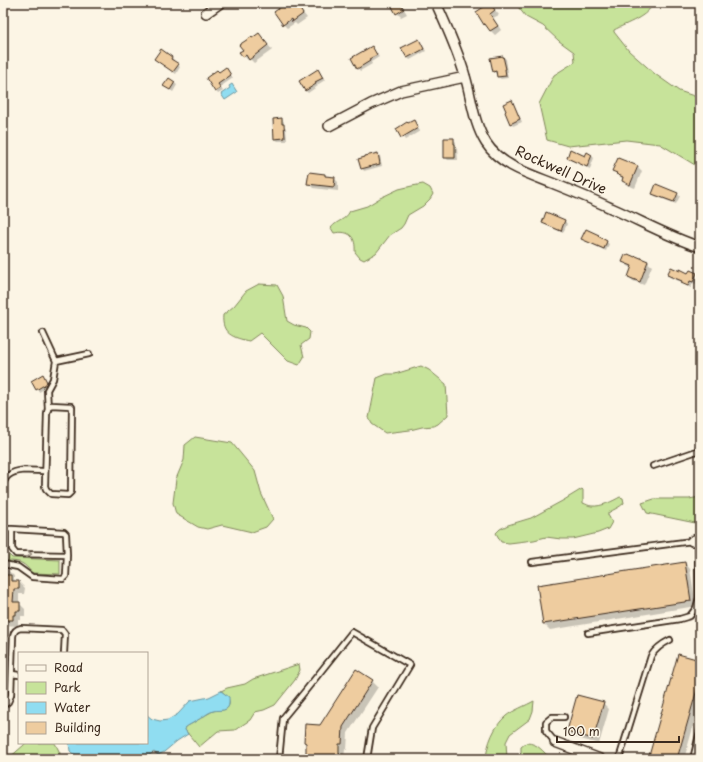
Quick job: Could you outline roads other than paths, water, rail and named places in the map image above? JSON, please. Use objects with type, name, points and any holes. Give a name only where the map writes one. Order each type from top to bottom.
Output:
[{"type":"street","points":[[206,13],[220,3]]},
{"type":"street","name":"Rockwell Drive","points":[[436,3],[457,49],[466,77],[474,117],[478,128],[492,151],[501,159],[523,171],[610,207],[674,237],[700,247]]},
{"type":"street","points":[[329,126],[401,91],[466,77]]},
{"type":"street","points":[[555,742],[600,759]]},
{"type":"lane","points":[[43,333],[56,361],[53,379],[47,390],[48,410],[45,486],[51,494],[68,495],[70,494],[72,408],[71,406],[52,405],[48,410]]},
{"type":"lane","points":[[56,361],[89,354]]},
{"type":"lane","points":[[653,466],[700,450]]},
{"type":"lane","points":[[3,482],[8,475],[18,471],[45,471]]},
{"type":"lane","points":[[3,529],[65,532],[67,537],[66,576],[63,579],[32,577],[18,567],[3,564]]},
{"type":"lane","points":[[12,529],[12,549],[16,554],[67,555]]},
{"type":"lane","points":[[532,562],[696,540],[699,598],[696,608],[690,616],[588,633]]},
{"type":"lane","points":[[3,706],[8,702],[10,697],[14,631],[20,628],[62,630],[65,634],[64,652]]},
{"type":"lane","points":[[279,759],[283,718],[352,632],[410,665],[372,728],[367,759]]},
{"type":"lane","points":[[619,759],[651,656],[663,643],[670,640]]},
{"type":"lane","points":[[12,674],[18,675]]},
{"type":"lane","points":[[555,742],[546,731],[546,722],[552,716],[564,717]]},
{"type":"lane","points":[[693,759],[700,731]]},
{"type":"water","points":[[232,84],[237,92],[225,100],[221,94],[230,88],[229,86]]},
{"type":"water","points":[[221,691],[229,697],[228,707],[223,710],[211,712],[187,726],[185,730],[188,734],[158,755],[154,752],[143,759],[131,759],[78,756],[70,751],[69,744],[148,744],[148,716],[152,719],[160,721],[168,720],[178,714],[190,701],[209,697]]}]
